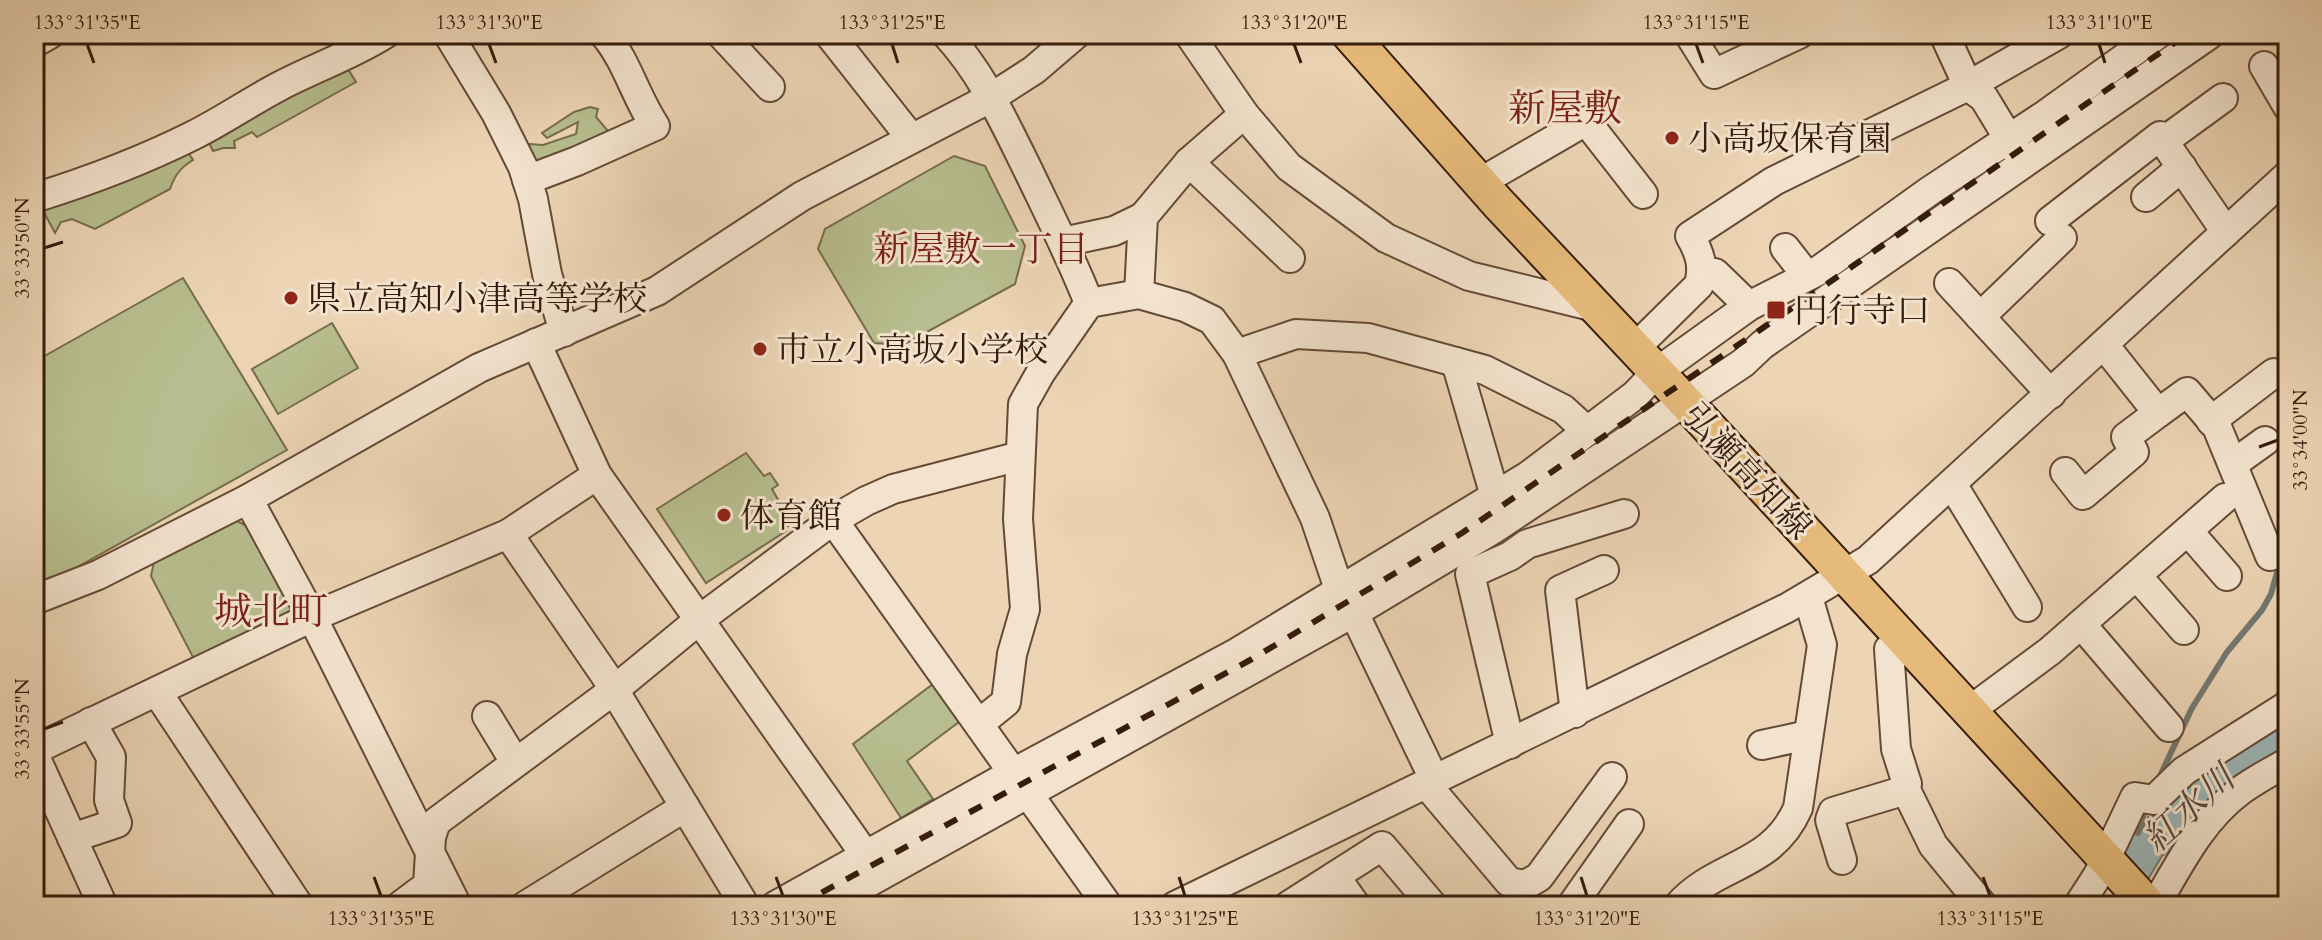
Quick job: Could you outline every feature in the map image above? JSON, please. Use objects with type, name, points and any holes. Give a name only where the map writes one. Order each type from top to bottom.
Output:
[{"type":"main road","name":"弘瀬高知線","points":[[1349,34],[1479,183],[1684,401],[2108,864],[2150,905]]},
{"type":"street","points":[[34,43],[50,34]]},
{"type":"street","points":[[448,34],[496,113],[527,180],[547,274],[564,332]]},
{"type":"street","points":[[527,180],[655,126],[641,106],[619,52],[604,34]]},
{"type":"street","points":[[721,34],[770,87]]},
{"type":"street","points":[[829,34],[911,138]]},
{"type":"street","points":[[946,34],[963,52],[992,97],[1063,242],[1089,303]]},
{"type":"street","points":[[34,600],[98,575],[248,499],[479,368],[669,284],[802,196],[992,97],[1034,70],[1076,34]]},
{"type":"street","points":[[1189,34],[1244,114],[1289,167],[1386,238],[1469,276],[1595,307]]},
{"type":"street","points":[[1689,34],[1714,74],[1799,34]]},
{"type":"street","points":[[1944,34],[1968,86],[1984,98],[2024,164]]},
{"type":"street","points":[[1347,602],[1495,496],[1528,476],[1635,395],[1645,361],[1699,285],[1703,271],[1690,236],[1774,181],[1968,86],[2059,34]]},
{"type":"street","points":[[1645,361],[1807,276],[2045,115],[2158,34]]},
{"type":"street","points":[[826,906],[1238,652],[1492,530],[1743,363],[1762,345],[2210,34]]},
{"type":"street","points":[[34,198],[146,158],[373,37]]},
{"type":"street","points":[[2264,66],[2288,107]]},
{"type":"street","points":[[2164,141],[2223,98]]},
{"type":"street","points":[[1063,242],[1114,231],[1143,217],[1189,162],[1244,114]]},
{"type":"street","points":[[1479,183],[1586,121],[1643,194]]},
{"type":"street","points":[[1980,317],[2056,229],[2160,136],[2226,232]]},
{"type":"street","points":[[1189,162],[1290,258]]},
{"type":"street","points":[[2146,197],[2182,167]]},
{"type":"street","points":[[1175,906],[1575,713],[1844,576],[1868,560],[2288,175]]},
{"type":"street","points":[[1139,294],[1143,217]]},
{"type":"street","points":[[1785,248],[1807,276]]},
{"type":"street","points":[[1703,271],[1715,273],[1749,306]]},
{"type":"street","points":[[1949,283],[2051,394]]},
{"type":"street","points":[[980,723],[1006,702],[1012,654],[1025,609],[1018,519],[1023,404],[1041,372],[1089,303],[1139,294],[1193,310],[1212,320],[1237,354],[1315,518],[1347,602],[1431,783],[1509,882],[1525,885],[1539,877],[1612,777]]},
{"type":"street","points":[[1237,354],[1296,334],[1368,338],[1485,370],[1563,409],[1587,431]]},
{"type":"street","points":[[536,343],[597,475],[866,856]]},
{"type":"street","points":[[2104,345],[2158,413]]},
{"type":"street","points":[[1456,362],[1495,496]]},
{"type":"street","points":[[2211,421],[2274,373]]},
{"type":"street","points":[[2065,472],[2083,495],[2134,452],[2126,437],[2187,392],[2217,427],[2270,556]]},
{"type":"street","points":[[2233,464],[2265,441]]},
{"type":"street","points":[[400,906],[428,885],[431,837],[436,822],[614,690],[699,620],[833,520],[893,489],[1020,456]]},
{"type":"street","points":[[103,906],[34,752],[312,617],[508,534],[597,475]]},
{"type":"street","points":[[1952,484],[2027,607]]},
{"type":"street","points":[[1969,711],[2027,669],[2225,498]]},
{"type":"street","points":[[248,499],[312,617],[394,778],[429,856],[457,906]]},
{"type":"street","points":[[1510,744],[1470,574],[1510,556],[1527,544],[1624,514]]},
{"type":"street","points":[[833,520],[1108,906]]},
{"type":"street","points":[[2188,531],[2227,576]]},
{"type":"street","points":[[508,534],[614,690],[745,906]]},
{"type":"street","points":[[1575,713],[1560,590],[1605,571]]},
{"type":"street","points":[[2137,576],[2184,630]]},
{"type":"street","points":[[1678,906],[1698,888],[1766,850],[1785,833],[1801,798],[1822,645],[1808,597]]},
{"type":"street","points":[[2081,624],[2169,727]]},
{"type":"street","points":[[1900,637],[1889,649],[1896,749],[1906,790],[1933,845],[1983,906]]},
{"type":"street","points":[[157,692],[299,906]]},
{"type":"street","points":[[2078,906],[2108,864],[2135,797],[2154,800],[2184,771],[2288,705]]},
{"type":"street","points":[[487,716],[515,762]]},
{"type":"street","points":[[72,838],[117,823],[109,800],[111,757],[91,722]]},
{"type":"street","points":[[1762,745],[1808,735]]},
{"type":"street","points":[[2150,905],[2216,812],[2238,792],[2288,762]]},
{"type":"street","points":[[775,906],[866,856],[1021,784]]},
{"type":"street","points":[[1842,860],[1830,820],[1833,812],[1906,790]]},
{"type":"street","points":[[525,906],[685,807]]},
{"type":"street","points":[[1573,906],[1629,824]]},
{"type":"street","points":[[1288,906],[1382,846],[1433,906]]},
{"type":"street","points":[[1335,876],[1356,906]]},
{"type":"green space","points":[[346,66],[356,82],[257,137],[252,132],[234,141],[235,148],[213,151],[207,138]]},
{"type":"green space","points":[[590,107],[598,109],[596,117],[614,138],[540,172],[521,150],[530,144],[543,145],[576,134],[578,122],[547,138],[542,133],[574,112]]},
{"type":"green space","points":[[186,149],[193,160],[178,172],[170,189],[95,229],[72,219],[61,222],[55,233],[40,205]]},
{"type":"green space","points":[[954,156],[985,166],[1025,246],[1015,284],[903,345],[874,343],[818,249],[825,229]]},
{"type":"green space","points":[[183,278],[287,450],[72,570],[34,583],[34,362]]},
{"type":"green space","points":[[332,323],[358,368],[278,414],[252,369]]},
{"type":"green space","name":"体育館","points":[[746,453],[764,476],[770,473],[778,485],[772,489],[792,524],[706,583],[657,509]]},
{"type":"green space","points":[[231,518],[249,527],[294,608],[295,616],[196,663],[151,576],[155,557]]},
{"type":"green space","points":[[933,684],[959,722],[907,761],[933,799],[901,818],[853,744]]},
{"type":"water","name":"紅水川","points":[[2288,713],[2288,753],[2162,856],[2148,879],[2119,847],[2133,819],[2142,829],[2148,817],[2151,819],[2192,777]]},
{"type":"waterway","points":[[2159,778],[2192,708],[2227,652],[2262,610],[2271,594],[2288,533]]},
{"type":"waterway","name":"紅水川","points":[[2138,833],[2144,813]]},
{"type":"railway","points":[[797,906],[1252,659],[1462,533],[2187,34]]},
{"type":"place","name":"小高坂保育園","points":[[1672,138]]},
{"type":"place","name":"県立高知小津高等学校","points":[[291,298]]},
{"type":"place","name":"円行寺口","points":[[1776,310]]},
{"type":"place","name":"市立小高坂小学校","points":[[760,349]]},
{"type":"place","name":"体育館","points":[[724,515]]},
{"type":"district","name":"新屋敷","points":[[1565,108]]},
{"type":"district","name":"新屋敷一丁目","points":[[981,248]]},
{"type":"district","name":"城北町","points":[[271,611]]}]
